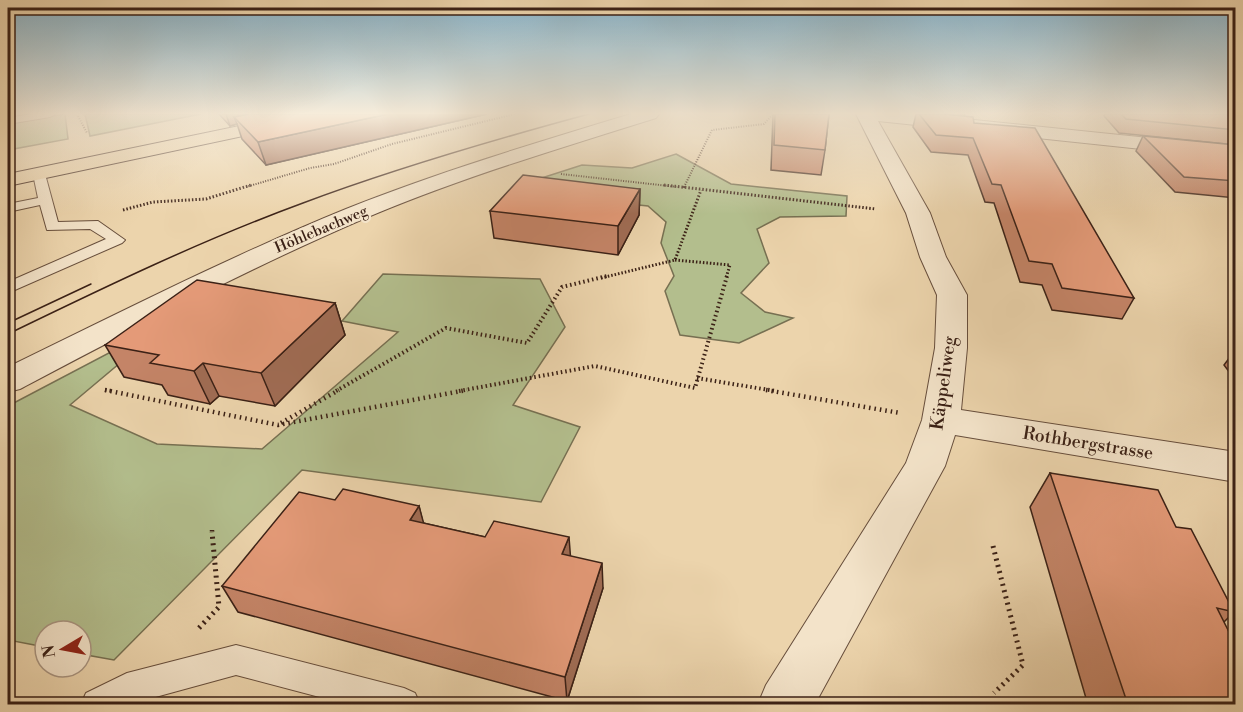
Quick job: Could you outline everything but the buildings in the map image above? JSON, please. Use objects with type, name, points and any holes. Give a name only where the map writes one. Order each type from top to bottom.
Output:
[{"type":"main road","points":[[8,180],[155,147]]},
{"type":"street","name":"Höhlebachweg","points":[[8,381],[266,254],[353,215],[491,163],[542,147]]},
{"type":"street","name":"Käppeliweg","points":[[785,705],[925,466],[941,420],[951,348],[952,295],[933,257],[918,213],[883,147]]},
{"type":"street","points":[[1181,147],[1236,153]]},
{"type":"street","name":"Rothbergstrasse","points":[[941,420],[1236,467]]},
{"type":"lane","points":[[8,288],[117,240],[93,224],[52,227],[39,174]]},
{"type":"lane","points":[[8,208],[46,200]]},
{"type":"lane","points":[[97,705],[127,689],[236,660],[404,705]]},
{"type":"path","points":[[119,211],[153,202],[207,199],[310,168],[334,164],[383,147]]},
{"type":"path","points":[[684,188],[704,147]]},
{"type":"path","points":[[554,174],[918,213]]},
{"type":"path","points":[[675,260],[701,190]]},
{"type":"path","points":[[105,390],[278,425],[595,366],[694,388],[730,265],[675,260],[562,287],[527,343],[446,328],[278,425]]},
{"type":"path","points":[[697,378],[941,420]]},
{"type":"path","points":[[192,636],[219,607],[212,530]]},
{"type":"path","points":[[993,546],[1023,665],[994,693]]},
{"type":"green space","points":[[676,154],[731,184],[847,196],[846,216],[780,217],[757,229],[769,263],[741,293],[765,312],[793,318],[739,343],[680,335],[665,291],[674,276],[661,243],[666,222],[648,206],[527,193],[523,184],[582,165],[632,168]]},
{"type":"green space","points":[[383,274],[540,279],[565,327],[513,405],[580,427],[541,502],[302,470],[114,660],[93,656],[93,619],[33,619],[33,645],[8,640],[8,406],[124,345],[139,347],[70,405],[157,444],[262,449],[398,332],[342,321]]},
{"type":"tram line","points":[[8,334],[191,248],[265,217],[373,178],[472,147]]},
{"type":"tram line","points":[[8,323],[91,284]]}]
